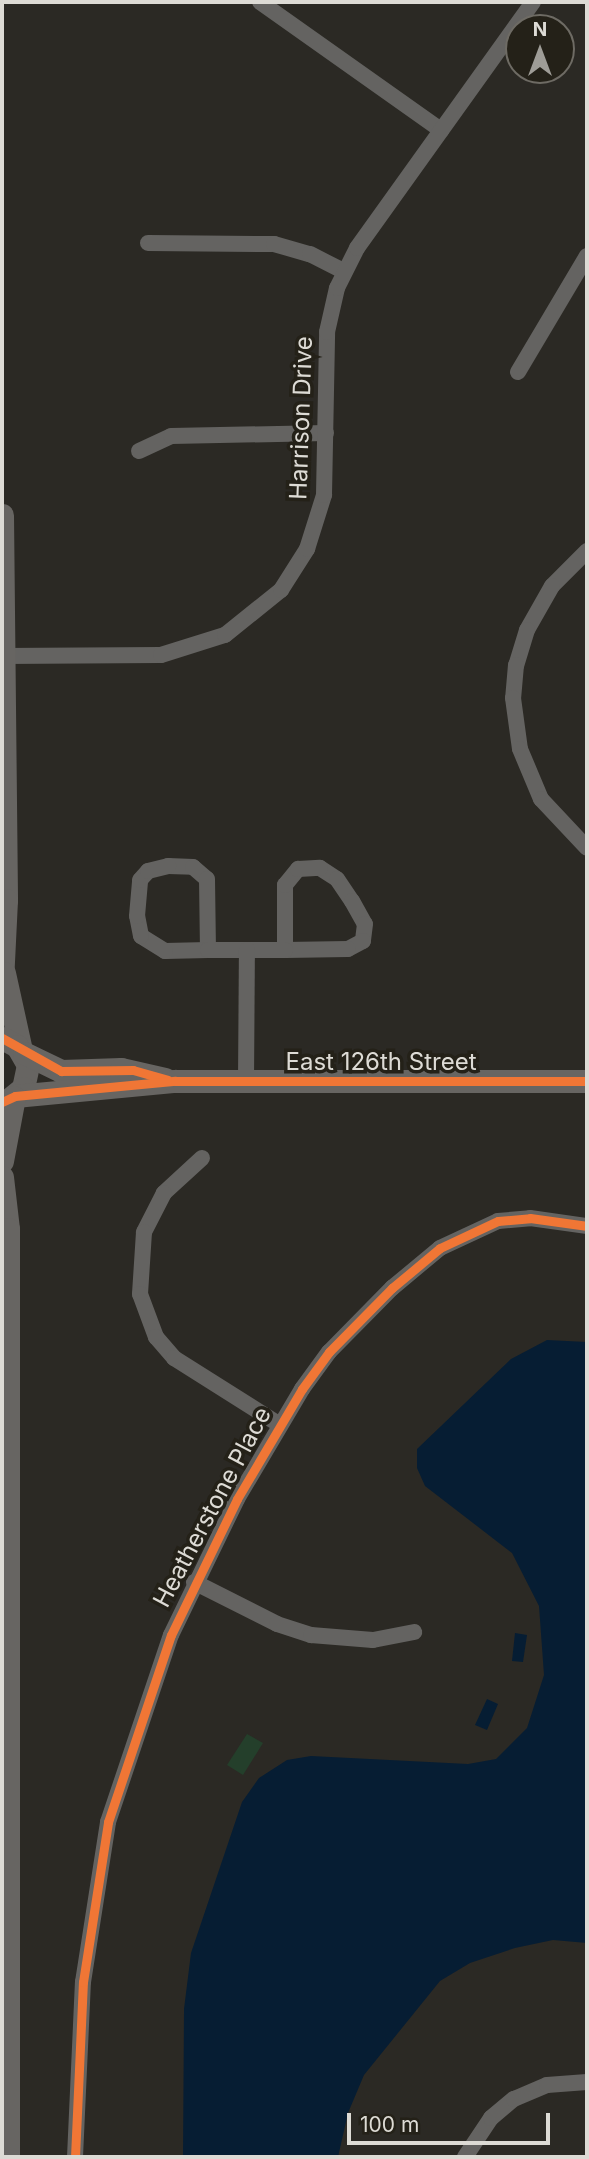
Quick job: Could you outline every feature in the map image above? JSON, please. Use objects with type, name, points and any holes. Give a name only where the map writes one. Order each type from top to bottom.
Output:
[{"type":"street","points":[[260,2],[441,131]]},
{"type":"street","name":"Harrison Drive","points":[[2,656],[161,655],[211,642],[248,621],[282,590],[307,549],[324,495],[327,332],[344,271],[533,2]]},
{"type":"street","points":[[148,243],[274,244],[310,254],[344,271]]},
{"type":"street","points":[[518,372],[587,256]]},
{"type":"street","points":[[139,451],[171,436],[326,433]]},
{"type":"street","points":[[2,515],[3,978],[16,1047],[28,1077],[10,1098],[2,1161]]},
{"type":"street","points":[[587,551],[552,586],[527,630],[516,665],[513,698],[520,749],[541,799],[587,848]]},
{"type":"street","points":[[208,950],[206,879],[185,865],[148,871],[137,889],[137,916],[143,940],[165,951],[208,950],[285,950],[348,949],[363,941],[365,924],[330,873],[309,868],[290,874],[284,899],[285,950]]},
{"type":"street","points":[[246,1082],[247,950]]},
{"type":"street","name":"East 126th Street","points":[[16,1047],[61,1071],[133,1070],[175,1081]]},
{"type":"street","name":"East 126th Street","points":[[10,1098],[175,1081],[587,1081]]},
{"type":"street","points":[[202,1158],[164,1194],[145,1232],[140,1294],[156,1337],[174,1358],[280,1425]]},
{"type":"street","points":[[2,1177],[8,1229],[4,1741],[8,2157]]},
{"type":"street","name":"Heatherstone Place","points":[[75,2157],[83,1982],[108,1822],[132,1743],[194,1582],[280,1425],[336,1344],[440,1248],[498,1222],[530,1218],[587,1226]]},
{"type":"street","points":[[194,1582],[277,1624],[311,1635],[373,1640],[414,1632]]},
{"type":"street","points":[[465,2157],[485,2126],[514,2099],[547,2085],[587,2082]]},
{"type":"green space","points":[[247,1734],[263,1743],[243,1775],[227,1765]]},
{"type":"water","points":[[547,1340],[587,1342],[587,1943],[553,1940],[515,1948],[470,1963],[440,1981],[364,2075],[348,2113],[338,2157],[183,2157],[184,2009],[191,1953],[242,1802],[259,1778],[287,1760],[311,1756],[468,1764],[496,1759],[527,1728],[544,1675],[539,1606],[512,1553],[425,1486],[417,1468],[417,1449],[511,1359]]},
{"type":"water","points":[[515,1633],[527,1635],[523,1662],[512,1661]]},
{"type":"water","points":[[487,1699],[498,1704],[487,1730],[475,1725]]},
{"type":"cycle path","points":[[2,1038],[61,1071],[133,1070],[168,1080]]},
{"type":"cycle path","points":[[2,1102],[15,1096],[175,1081],[587,1081]]},
{"type":"cycle path","points":[[75,2157],[83,1982],[108,1822],[171,1635],[237,1499],[302,1389],[329,1352],[392,1288],[440,1248],[498,1221],[530,1218],[587,1226]]}]
